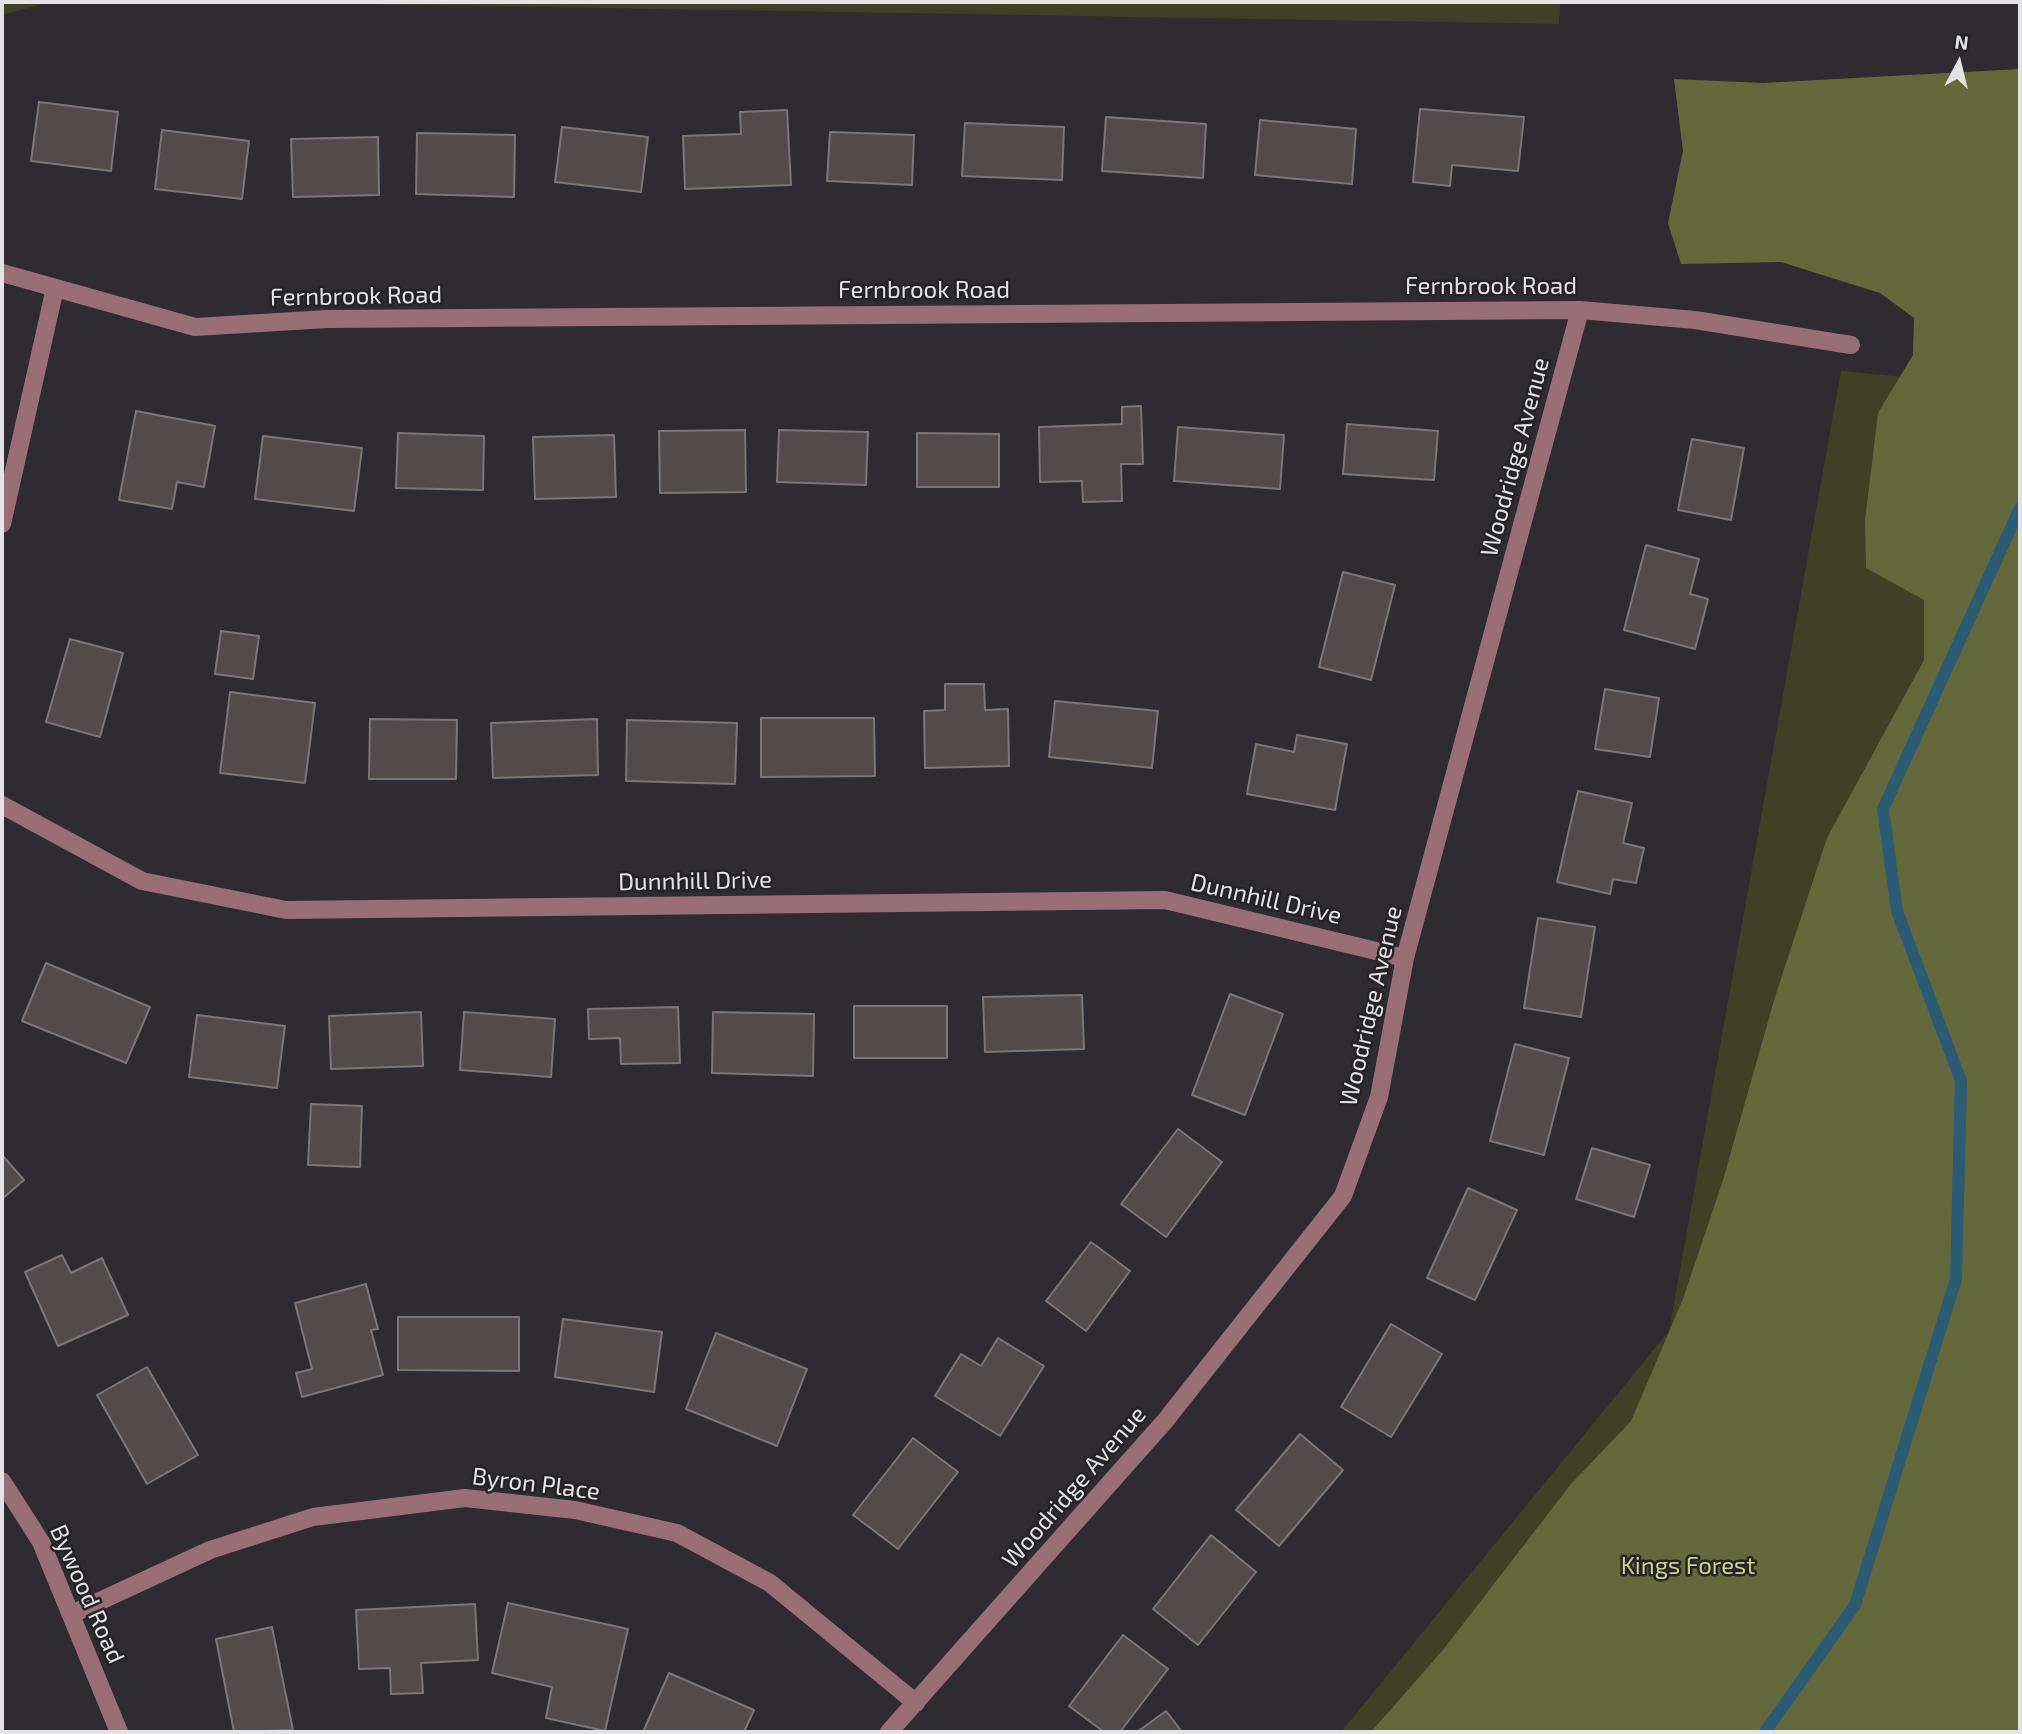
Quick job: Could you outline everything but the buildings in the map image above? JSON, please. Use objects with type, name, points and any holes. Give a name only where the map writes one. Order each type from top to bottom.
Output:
[{"type":"street","name":"Fernbrook Road","points":[[2,273],[195,327],[341,319],[1580,310],[1695,320],[1851,345]]},
{"type":"street","points":[[2,524],[55,288]]},
{"type":"street","name":"Woodridge Avenue","points":[[889,1732],[1165,1421],[1343,1196],[1378,1097],[1405,958],[1580,310]]},
{"type":"street","name":"Dunnhill Drive","points":[[2,805],[142,881],[286,910],[1165,900],[1405,958]]},
{"type":"street","name":"Bywood Road","points":[[2,1481],[41,1542],[119,1732]]},
{"type":"street","name":"Byron Place","points":[[72,1614],[210,1550],[313,1517],[465,1497],[575,1510],[677,1533],[770,1583],[916,1703]]},
{"type":"green space","points":[[2,2],[50,2],[2,15]]},
{"type":"green space","points":[[244,2],[1560,2],[1559,24]]},
{"type":"green space","points":[[2020,69],[2020,1732],[1371,1732],[1443,1650],[1571,1484],[1631,1421],[1683,1299],[1723,1180],[1775,997],[1827,838],[1924,660],[1924,600],[1866,568],[1865,520],[1878,413],[1913,355],[1914,318],[1880,293],[1781,262],[1681,264],[1668,223],[1683,151],[1674,79],[1763,83]]},
{"type":"green space","name":"Kings Forest","points":[[1841,371],[1968,383],[1780,1732],[1341,1732],[1669,1331]]},
{"type":"waterway","points":[[1765,1732],[1855,1605],[1956,1279],[1961,1081],[1897,911],[1883,809],[2020,508]]}]
